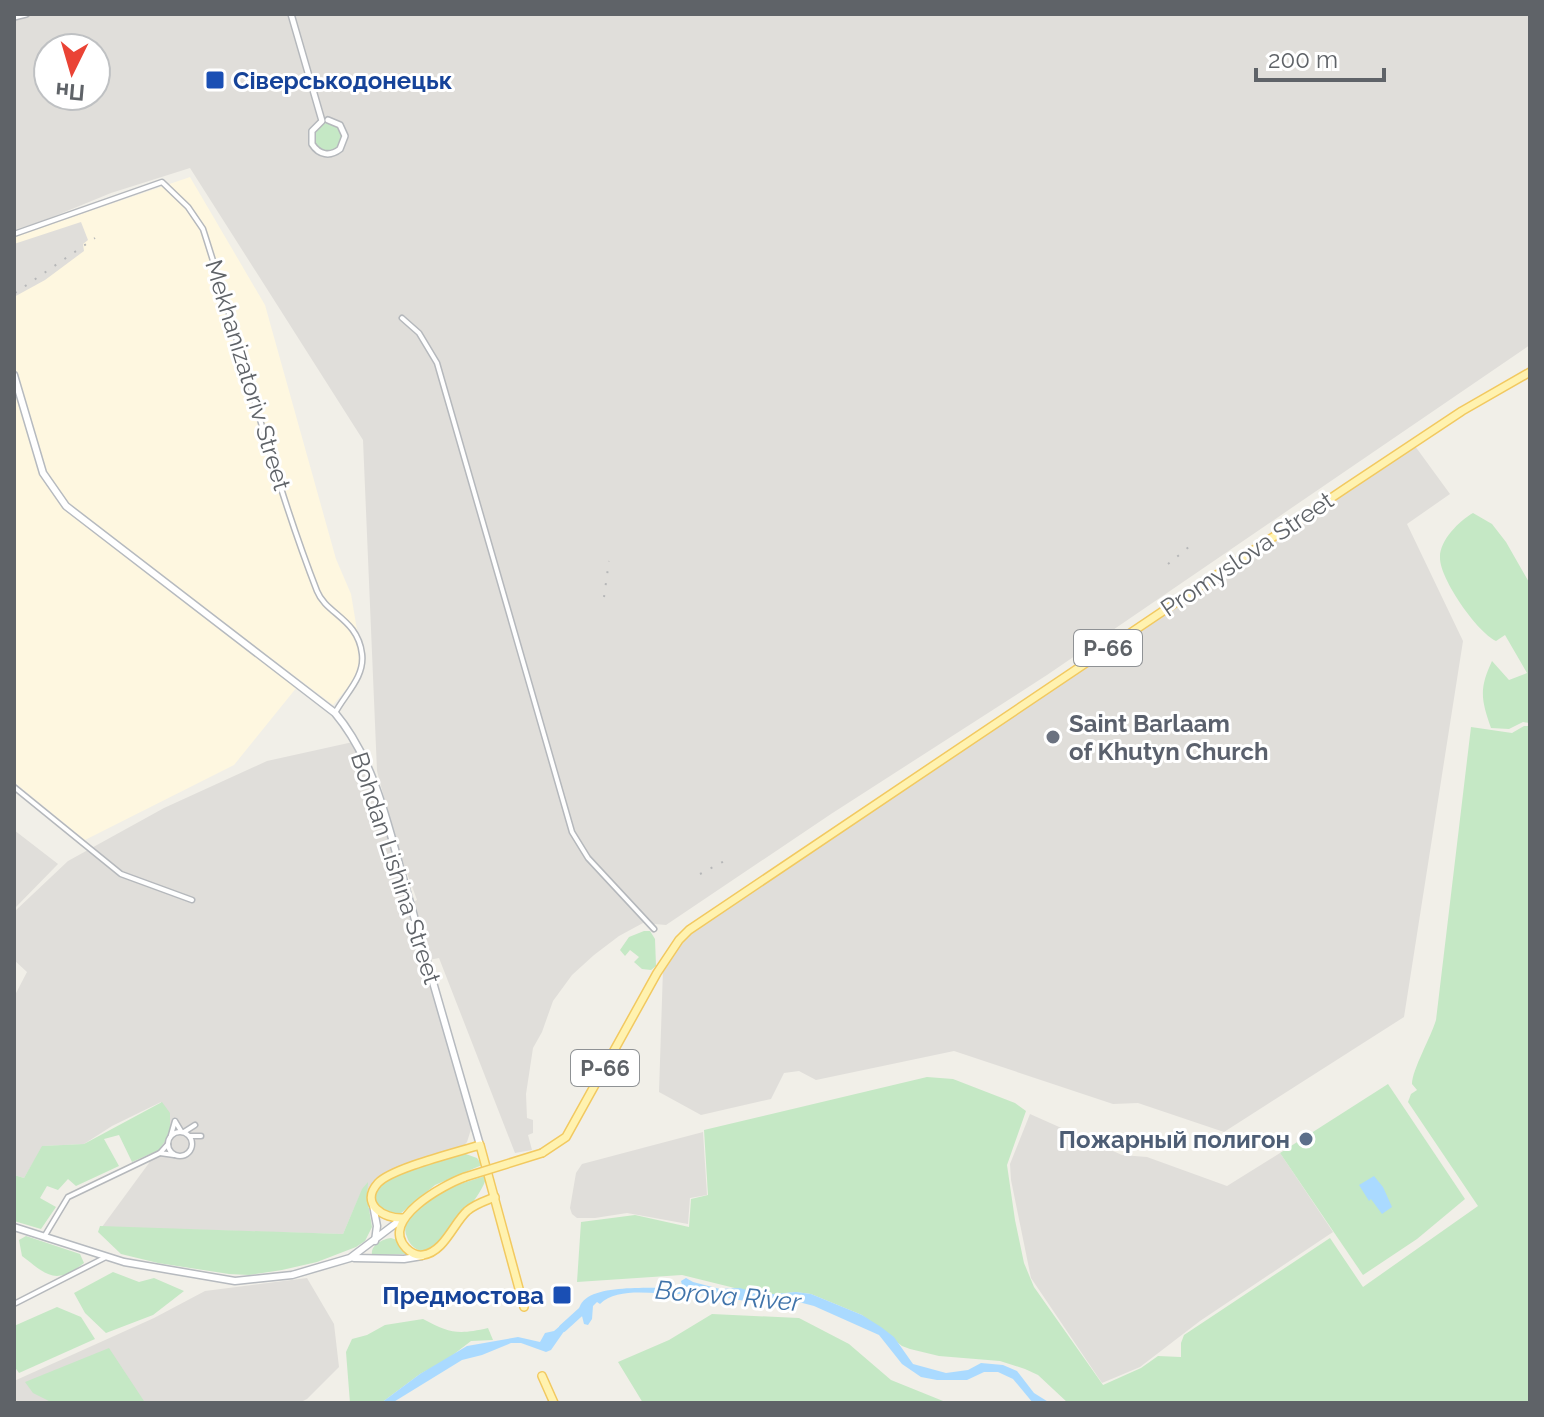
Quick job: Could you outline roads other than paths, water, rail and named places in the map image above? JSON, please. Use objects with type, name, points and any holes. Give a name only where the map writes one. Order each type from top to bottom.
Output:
[{"type":"main road","name":"Promyslova Street","points":[[403,1218],[435,1191],[465,1177],[542,1153],[566,1137],[657,973],[689,930],[1371,471],[1467,408],[1530,372]]},
{"type":"main road","name":"Bohdan Lishina Street","points":[[14,375],[43,473],[66,506],[335,713],[357,744],[376,790],[524,1307]]},
{"type":"main road","points":[[375,1241],[377,1226],[373,1201],[376,1186],[385,1178],[480,1145]]},
{"type":"main road","points":[[14,1227],[106,1257],[162,1271],[235,1281],[271,1279],[350,1258],[404,1259],[424,1255],[440,1246],[469,1209],[495,1197]]},
{"type":"main road","points":[[373,1201],[385,1216],[403,1218]]},
{"type":"main road","points":[[403,1218],[402,1242],[411,1252],[424,1255]]},
{"type":"main road","points":[[350,1258],[403,1218]]},
{"type":"main road","points":[[542,1376],[554,1403]]},
{"type":"street","points":[[14,17],[26,14]]},
{"type":"street","points":[[291,14],[319,110],[325,121],[340,125],[345,136],[340,149],[331,154],[317,151],[311,140],[314,126],[325,121]]},
{"type":"street","name":"Mekhanizatoriv Street","points":[[14,234],[162,182],[188,207],[203,229],[291,521],[319,596],[352,629],[362,651],[358,679],[335,713]]},
{"type":"street","points":[[402,318],[419,333],[437,363],[572,832],[588,858],[654,929]]},
{"type":"street","points":[[14,787],[121,874],[192,900]]},
{"type":"street","points":[[44,1237],[68,1197],[160,1153],[168,1144],[175,1121],[193,1142]]},
{"type":"street","points":[[160,1153],[187,1155],[192,1150],[193,1142],[201,1136],[171,1136]]},
{"type":"street","points":[[168,1144],[174,1155]]},
{"type":"street","points":[[14,1304],[106,1257]]},
{"type":"water","points":[[1374,1176],[1392,1207],[1382,1214],[1359,1185]]},
{"type":"water","points":[[686,1278],[720,1289],[740,1288],[763,1295],[811,1294],[862,1315],[881,1327],[894,1337],[913,1364],[946,1373],[968,1370],[981,1363],[1003,1365],[1017,1371],[1034,1393],[1050,1403],[1033,1403],[1013,1379],[998,1372],[984,1372],[967,1380],[921,1377],[902,1364],[879,1335],[814,1306],[791,1300],[758,1303],[696,1293],[685,1297],[681,1281]]},
{"type":"water","points":[[679,1286],[681,1294],[627,1293],[608,1298],[600,1304],[597,1302],[588,1325],[584,1324],[582,1316],[574,1317],[551,1350],[546,1352],[521,1343],[511,1343],[462,1360],[392,1403],[381,1403],[420,1374],[467,1346],[518,1337],[540,1342],[545,1333],[554,1331],[594,1294]]},
{"type":"waterway","name":"Borova River","points":[[563,1328],[585,1308]]},
{"type":"railway","points":[[15,293],[95,238]]},
{"type":"railway","points":[[1168,564],[1195,542]]},
{"type":"railway","points":[[604,597],[609,561]]},
{"type":"railway","points":[[700,874],[730,858]]},
{"type":"place","name":"Сіверськодонецьк","points":[[215,80]]},
{"type":"place","name":"Saint Barlaam of Khutyn Church","points":[[1053,737]]},
{"type":"place","name":"Пожарный полигон","points":[[1306,1139]]},
{"type":"place","name":"Предмостова","points":[[562,1295]]}]
